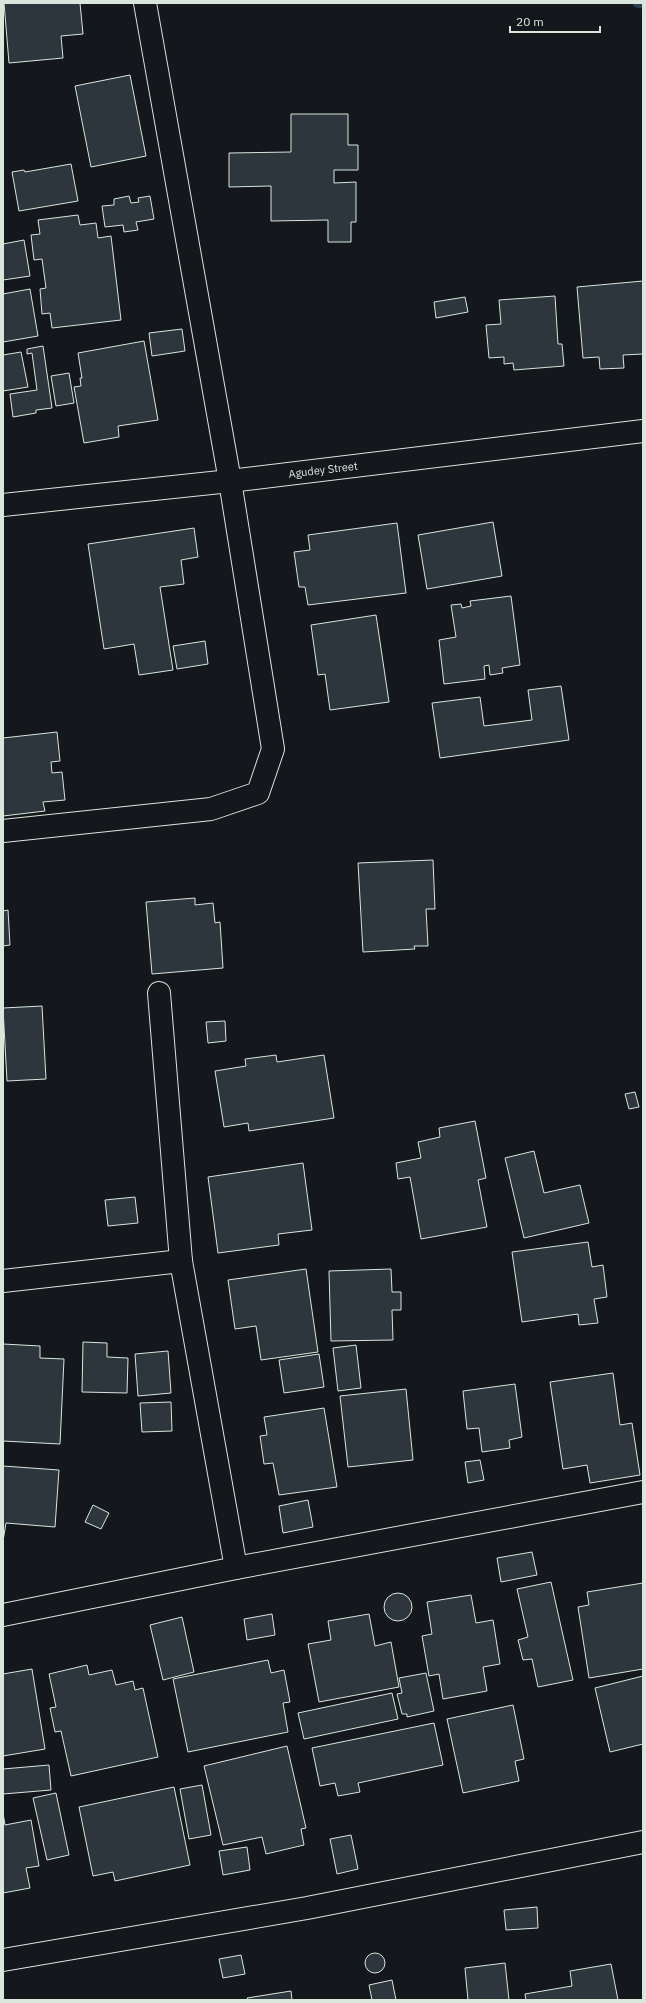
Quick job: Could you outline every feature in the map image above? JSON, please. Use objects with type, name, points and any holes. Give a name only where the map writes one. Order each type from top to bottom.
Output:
[{"type":"street","points":[[3,831],[211,809],[258,793],[273,749],[230,481],[146,3]]},
{"type":"street","name":"Agudey Street","points":[[3,505],[230,481],[643,431]]},
{"type":"street","points":[[158,993],[181,1261],[236,1568]]},
{"type":"street","points":[[3,1281],[181,1261]]},
{"type":"street","points":[[3,1615],[236,1568],[643,1492]]},
{"type":"street","points":[[3,1960],[307,1908],[643,1842]]},
{"type":"building","points":[[4,3],[80,3],[83,34],[61,36],[63,58],[9,63]]},
{"type":"building","points":[[130,75],[146,156],[91,167],[75,86]]},
{"type":"building","points":[[291,114],[348,114],[348,145],[358,145],[358,170],[334,170],[334,183],[356,182],[356,222],[351,222],[351,242],[328,242],[328,220],[271,221],[271,186],[229,187],[229,153],[291,152]]},
{"type":"building","points":[[71,164],[78,201],[19,211],[12,172],[24,170],[25,172]]},
{"type":"building","points":[[129,196],[131,203],[139,202],[138,198],[150,196],[154,219],[136,222],[138,230],[124,232],[123,225],[105,227],[102,206],[114,205],[114,199]]},
{"type":"building","points":[[78,215],[80,225],[96,223],[98,238],[111,236],[121,320],[52,328],[50,313],[42,314],[40,289],[46,288],[42,259],[34,260],[31,235],[40,234],[38,220]]},
{"type":"building","points":[[24,240],[30,276],[3,280],[3,244]]},
{"type":"building","points":[[643,281],[643,354],[623,355],[624,368],[600,369],[599,357],[583,358],[577,287]]},
{"type":"building","points":[[30,289],[38,336],[3,342],[3,294]]},
{"type":"building","points":[[555,296],[558,344],[562,344],[564,366],[514,370],[513,363],[504,364],[504,357],[489,358],[486,325],[501,324],[499,300]]},
{"type":"building","points":[[465,297],[468,312],[436,318],[434,302]]},
{"type":"building","points":[[182,329],[185,351],[152,356],[149,333]]},
{"type":"building","points":[[144,341],[158,420],[118,426],[119,437],[84,443],[74,387],[81,386],[80,378],[82,378],[78,353]]},
{"type":"building","points":[[43,346],[52,408],[36,410],[36,413],[13,417],[10,394],[37,390],[32,353],[27,354],[27,349]]},
{"type":"building","points":[[21,352],[28,387],[3,391],[3,355]]},
{"type":"building","points":[[69,373],[74,403],[56,406],[51,376]]},
{"type":"building","points":[[493,522],[502,576],[427,589],[418,535]]},
{"type":"building","points":[[397,523],[406,593],[308,605],[305,587],[299,587],[294,552],[310,550],[308,535]]},
{"type":"building","points":[[194,528],[198,557],[181,560],[184,584],[160,587],[173,670],[139,675],[134,644],[104,649],[88,544]]},
{"type":"building","points":[[511,596],[520,665],[502,668],[503,673],[490,675],[489,665],[484,666],[485,679],[444,684],[439,640],[456,637],[451,605],[461,604],[462,608],[471,606],[470,601]]},
{"type":"building","points":[[376,615],[389,702],[330,710],[325,674],[318,675],[311,625]]},
{"type":"building","points":[[205,641],[208,664],[177,669],[173,646]]},
{"type":"building","points":[[561,686],[569,740],[440,758],[432,703],[480,697],[484,726],[532,720],[528,690]]},
{"type":"building","points":[[57,732],[60,761],[51,762],[52,773],[62,772],[65,800],[43,802],[45,811],[3,816],[3,738]]},
{"type":"building","points":[[433,860],[435,909],[426,909],[428,946],[414,946],[415,949],[363,952],[358,863]]},
{"type":"building","points":[[195,898],[195,905],[213,903],[215,923],[220,922],[223,968],[152,974],[146,902]]},
{"type":"building","points":[[8,910],[10,945],[3,946],[3,911]]},
{"type":"building","points":[[42,1006],[46,1079],[7,1081],[3,1008]]},
{"type":"building","points":[[225,1021],[226,1041],[208,1043],[206,1022]]},
{"type":"building","points":[[276,1055],[277,1062],[324,1055],[334,1118],[249,1131],[248,1123],[224,1127],[215,1071],[246,1066],[245,1059]]},
{"type":"building","points":[[635,1092],[639,1107],[629,1109],[625,1094]]},
{"type":"building","points":[[475,1121],[486,1178],[478,1180],[487,1227],[421,1239],[410,1177],[398,1179],[396,1163],[421,1158],[418,1142],[440,1137],[439,1128]]},
{"type":"building","points":[[534,1151],[544,1193],[580,1185],[589,1223],[524,1238],[505,1158]]},
{"type":"building","points":[[303,1163],[312,1230],[278,1234],[279,1245],[218,1253],[208,1177]]},
{"type":"building","points":[[135,1197],[138,1223],[108,1226],[105,1200]]},
{"type":"building","points":[[588,1242],[592,1267],[603,1265],[607,1297],[594,1299],[598,1323],[579,1325],[578,1314],[522,1322],[512,1252]]},
{"type":"building","points":[[306,1269],[318,1352],[261,1360],[256,1326],[235,1329],[228,1280]]},
{"type":"building","points":[[391,1269],[392,1292],[401,1292],[401,1310],[392,1310],[393,1340],[331,1341],[329,1271]]},
{"type":"building","points":[[83,1342],[107,1343],[107,1357],[128,1358],[127,1393],[82,1392]]},
{"type":"building","points":[[3,1344],[40,1346],[40,1358],[64,1359],[60,1444],[3,1441]]},
{"type":"building","points":[[356,1345],[361,1388],[338,1391],[333,1348]]},
{"type":"building","points":[[168,1351],[171,1393],[138,1396],[135,1354]]},
{"type":"building","points":[[319,1354],[324,1387],[284,1393],[279,1360]]},
{"type":"building","points":[[613,1373],[620,1425],[632,1423],[640,1475],[590,1483],[587,1465],[563,1469],[550,1382]]},
{"type":"building","points":[[515,1384],[522,1437],[509,1440],[510,1448],[482,1452],[479,1428],[467,1429],[463,1391]]},
{"type":"building","points":[[406,1389],[413,1460],[348,1467],[340,1396]]},
{"type":"building","points":[[171,1402],[172,1431],[142,1432],[140,1403]]},
{"type":"building","points":[[324,1408],[337,1487],[279,1495],[273,1463],[264,1464],[260,1436],[267,1435],[264,1417]]},
{"type":"building","points":[[480,1460],[484,1480],[468,1483],[465,1462]]},
{"type":"building","points":[[3,1466],[59,1470],[55,1527],[6,1523],[3,1541]]},
{"type":"building","points":[[308,1500],[313,1527],[283,1533],[279,1506]]},
{"type":"building","points":[[93,1505],[109,1513],[101,1529],[85,1522]]},
{"type":"building","points":[[532,1552],[537,1575],[501,1582],[497,1558]]},
{"type":"building","points":[[551,1582],[573,1680],[538,1687],[532,1659],[523,1660],[518,1640],[528,1637],[517,1589]]},
{"type":"building","points":[[643,1583],[643,1669],[589,1678],[578,1607],[589,1605],[587,1592]]},
{"type":"building","points":[[398,1593],[408,1597],[412,1607],[408,1617],[398,1621],[388,1617],[384,1607],[388,1597]]},
{"type":"building","points":[[471,1595],[476,1623],[493,1620],[500,1664],[483,1667],[487,1691],[443,1699],[439,1674],[429,1676],[422,1636],[432,1634],[427,1602]]},
{"type":"building","points":[[272,1614],[275,1635],[247,1640],[244,1619]]},
{"type":"building","points":[[369,1614],[375,1646],[391,1642],[399,1687],[319,1702],[308,1644],[331,1640],[328,1621]]},
{"type":"building","points":[[182,1617],[194,1672],[163,1680],[150,1625]]},
{"type":"building","points":[[268,1660],[271,1673],[284,1670],[290,1702],[283,1703],[288,1732],[188,1752],[173,1679]]},
{"type":"building","points":[[87,1665],[89,1675],[112,1670],[116,1685],[133,1681],[135,1690],[143,1688],[158,1757],[71,1776],[61,1731],[55,1732],[50,1708],[56,1707],[49,1674]]},
{"type":"building","points":[[32,1669],[45,1749],[3,1756],[3,1674]]},
{"type":"building","points":[[426,1673],[434,1711],[407,1717],[407,1714],[402,1714],[397,1694],[402,1693],[399,1678]]},
{"type":"building","points":[[643,1676],[643,1744],[610,1752],[595,1688]]},
{"type":"building","points":[[392,1693],[398,1719],[304,1739],[298,1713]]},
{"type":"building","points":[[513,1705],[524,1759],[515,1761],[519,1781],[463,1793],[447,1719]]},
{"type":"building","points":[[434,1723],[443,1765],[358,1783],[360,1792],[338,1796],[335,1783],[320,1786],[312,1748]]},
{"type":"building","points":[[287,1746],[306,1828],[301,1829],[304,1845],[266,1854],[262,1837],[223,1845],[204,1766]]},
{"type":"building","points":[[49,1765],[51,1790],[3,1794],[3,1769]]},
{"type":"building","points":[[202,1785],[211,1835],[189,1839],[180,1789]]},
{"type":"building","points":[[174,1787],[190,1865],[115,1881],[113,1872],[93,1876],[79,1807]]},
{"type":"building","points":[[56,1793],[69,1855],[47,1860],[33,1798]]},
{"type":"building","points":[[3,1813],[5,1825],[31,1820],[39,1866],[26,1868],[30,1888],[3,1893]]},
{"type":"building","points":[[351,1835],[358,1869],[337,1874],[330,1839]]},
{"type":"building","points":[[247,1847],[250,1870],[223,1875],[219,1851]]},
{"type":"building","points":[[537,1907],[538,1928],[506,1930],[504,1910]]},
{"type":"building","points":[[371,1953],[379,1953],[385,1959],[385,1967],[379,1973],[371,1973],[365,1967],[365,1959]]},
{"type":"building","points":[[241,1955],[245,1974],[223,1978],[219,1959]]},
{"type":"building","points":[[505,1963],[509,2000],[468,2000],[465,1968]]},
{"type":"building","points":[[611,1964],[618,2000],[526,2000],[525,1994],[572,1986],[570,1971]]},
{"type":"building","points":[[392,1980],[396,2000],[372,2000],[369,1985]]},
{"type":"building","points":[[291,1991],[292,2000],[248,2000],[247,1998]]},
{"type":"waterway","points":[[637,3],[643,4]]}]
